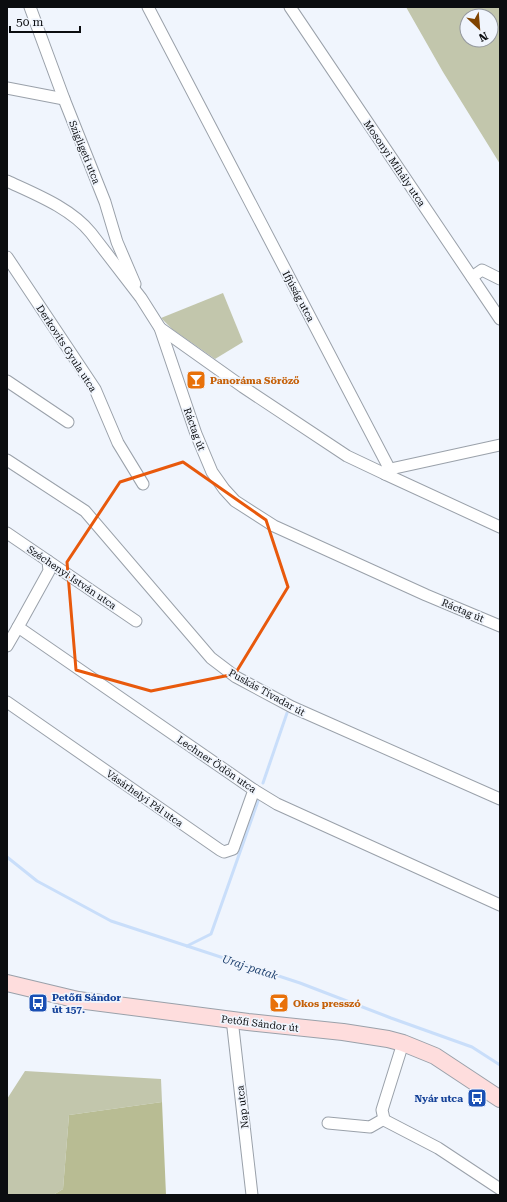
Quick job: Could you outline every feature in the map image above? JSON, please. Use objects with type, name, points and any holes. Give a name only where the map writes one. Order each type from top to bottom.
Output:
[{"type":"street","name":"Szigligeti utca","points":[[30,7],[64,99],[105,202],[117,242],[141,298]]},
{"type":"street","name":"Ifjúság utca","points":[[148,7],[388,466],[385,474]]},
{"type":"street","name":"Mosonyi Mihály utca","points":[[290,7],[500,319]]},
{"type":"street","points":[[7,88],[64,99]]},
{"type":"street","points":[[7,181],[55,204],[82,223],[141,298],[160,328],[243,387],[347,456],[500,527]]},
{"type":"street","name":"Derkovits Gyula utca","points":[[7,257],[94,389],[118,443],[143,484]]},
{"type":"street","points":[[472,277],[482,270],[500,279]]},
{"type":"street","name":"Ráctag út","points":[[160,328],[196,434],[204,453],[216,478],[235,501],[274,526],[426,595],[500,626]]},
{"type":"street","points":[[7,381],[68,422]]},
{"type":"street","points":[[385,474],[395,468],[500,445]]},
{"type":"street","name":"Puskás Tivadar út","points":[[7,460],[85,512],[211,658],[236,677],[292,707],[500,799]]},
{"type":"street","name":"Széchenyi István utca","points":[[7,533],[136,621]]},
{"type":"street","points":[[7,646],[49,571],[48,561]]},
{"type":"street","name":"Lechner Ödön utca","points":[[18,627],[254,790],[277,804],[500,905]]},
{"type":"street","name":"Vásárhelyi Pál utca","points":[[7,702],[224,852],[233,849],[254,790]]},
{"type":"street","name":"Petőfi Sándor út","points":[[7,983],[78,1000],[343,1032],[388,1039],[403,1043],[434,1056],[500,1100]]},
{"type":"street","name":"Nap utca","points":[[232,1019],[252,1195]]},
{"type":"street","points":[[403,1043],[382,1110],[384,1119],[438,1148],[500,1189]]},
{"type":"street","points":[[328,1123],[370,1127],[384,1119]]},
{"type":"highlighted area","points":[[183,462],[266,520],[288,587],[235,674],[151,691],[76,670],[67,562],[120,482]]},
{"type":"green space","points":[[406,7],[500,7],[500,164],[443,72]]},
{"type":"green space","points":[[223,293],[243,342],[215,359],[172,329],[161,318]]},
{"type":"green space","points":[[25,1071],[161,1079],[162,1102],[69,1115],[63,1189],[53,1195],[7,1195],[7,1099]]},
{"type":"green space","points":[[162,1102],[166,1195],[53,1195],[63,1189],[69,1115]]},
{"type":"waterway","points":[[263,783],[287,713]]},
{"type":"waterway","points":[[187,946],[211,934],[258,801]]},
{"type":"waterway","name":"Uraj-patak","points":[[7,857],[37,881],[111,921],[300,983],[472,1047],[500,1065]]},
{"type":"place","name":"Panoráma Söröző","points":[[196,380]]},
{"type":"place","name":"Petőfi Sándor út 157.","points":[[38,1003]]},
{"type":"place","name":"Okos presszó","points":[[279,1003]]},
{"type":"place","name":"Nyár utca","points":[[477,1098]]}]
